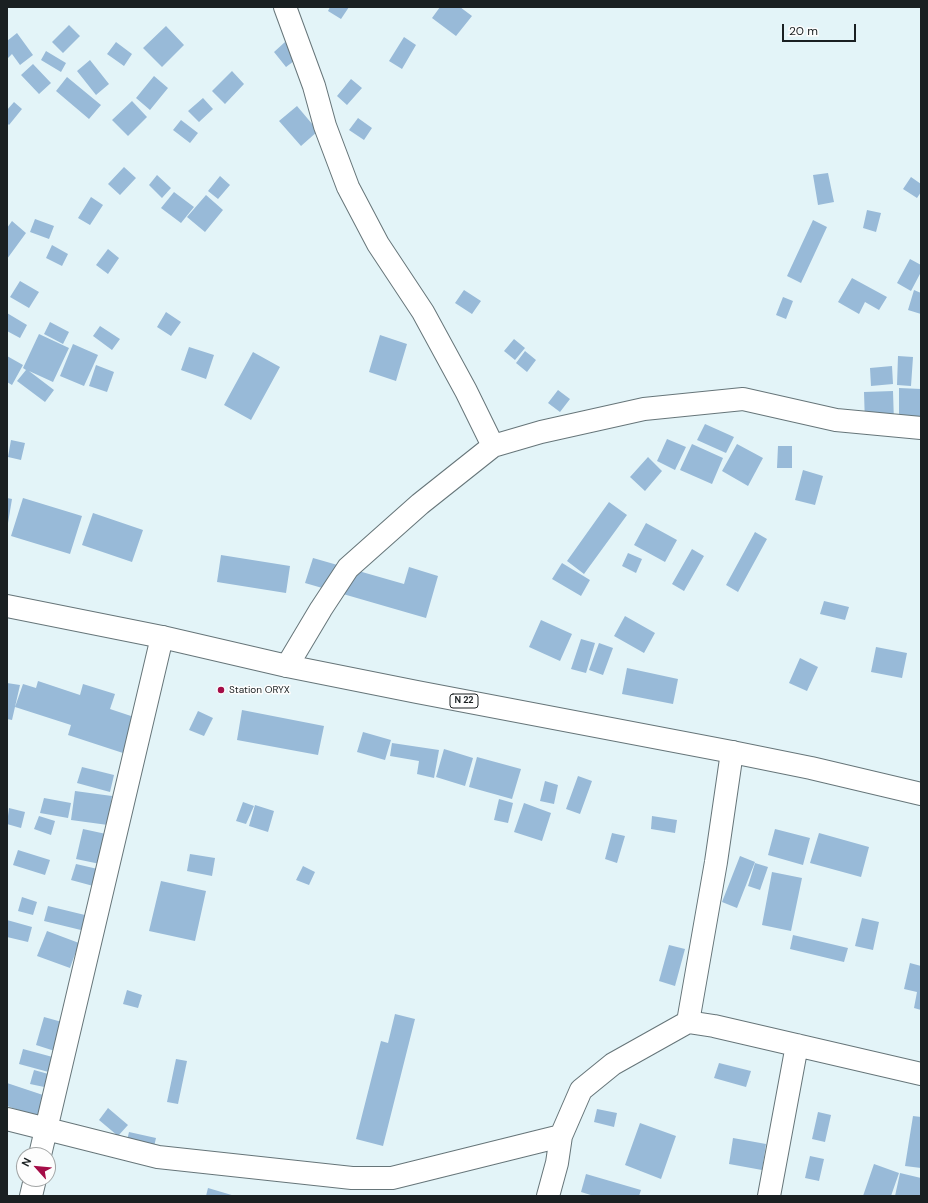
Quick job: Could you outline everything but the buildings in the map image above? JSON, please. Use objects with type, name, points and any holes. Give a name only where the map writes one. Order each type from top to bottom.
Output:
[{"type":"street","points":[[285,7],[314,86],[325,126],[348,187],[378,244],[423,312],[494,446]]},
{"type":"street","points":[[287,666],[321,609],[348,568],[420,504],[494,446],[541,432],[644,409],[743,399],[836,420],[921,428]]},
{"type":"street","name":"N 22","points":[[7,606],[162,637],[287,666],[811,768],[921,794]]},
{"type":"street","points":[[42,1147],[162,637]]},
{"type":"street","points":[[688,1022],[716,862],[732,752]]},
{"type":"street","points":[[548,1196],[557,1163],[561,1136],[581,1090],[613,1064],[688,1022],[714,1026],[921,1074]]},
{"type":"street","points":[[769,1196],[797,1045]]},
{"type":"street","points":[[7,1119],[158,1157],[352,1178],[392,1178],[561,1136]]},
{"type":"place","name":"Station ORYX","points":[[221,690]]}]
